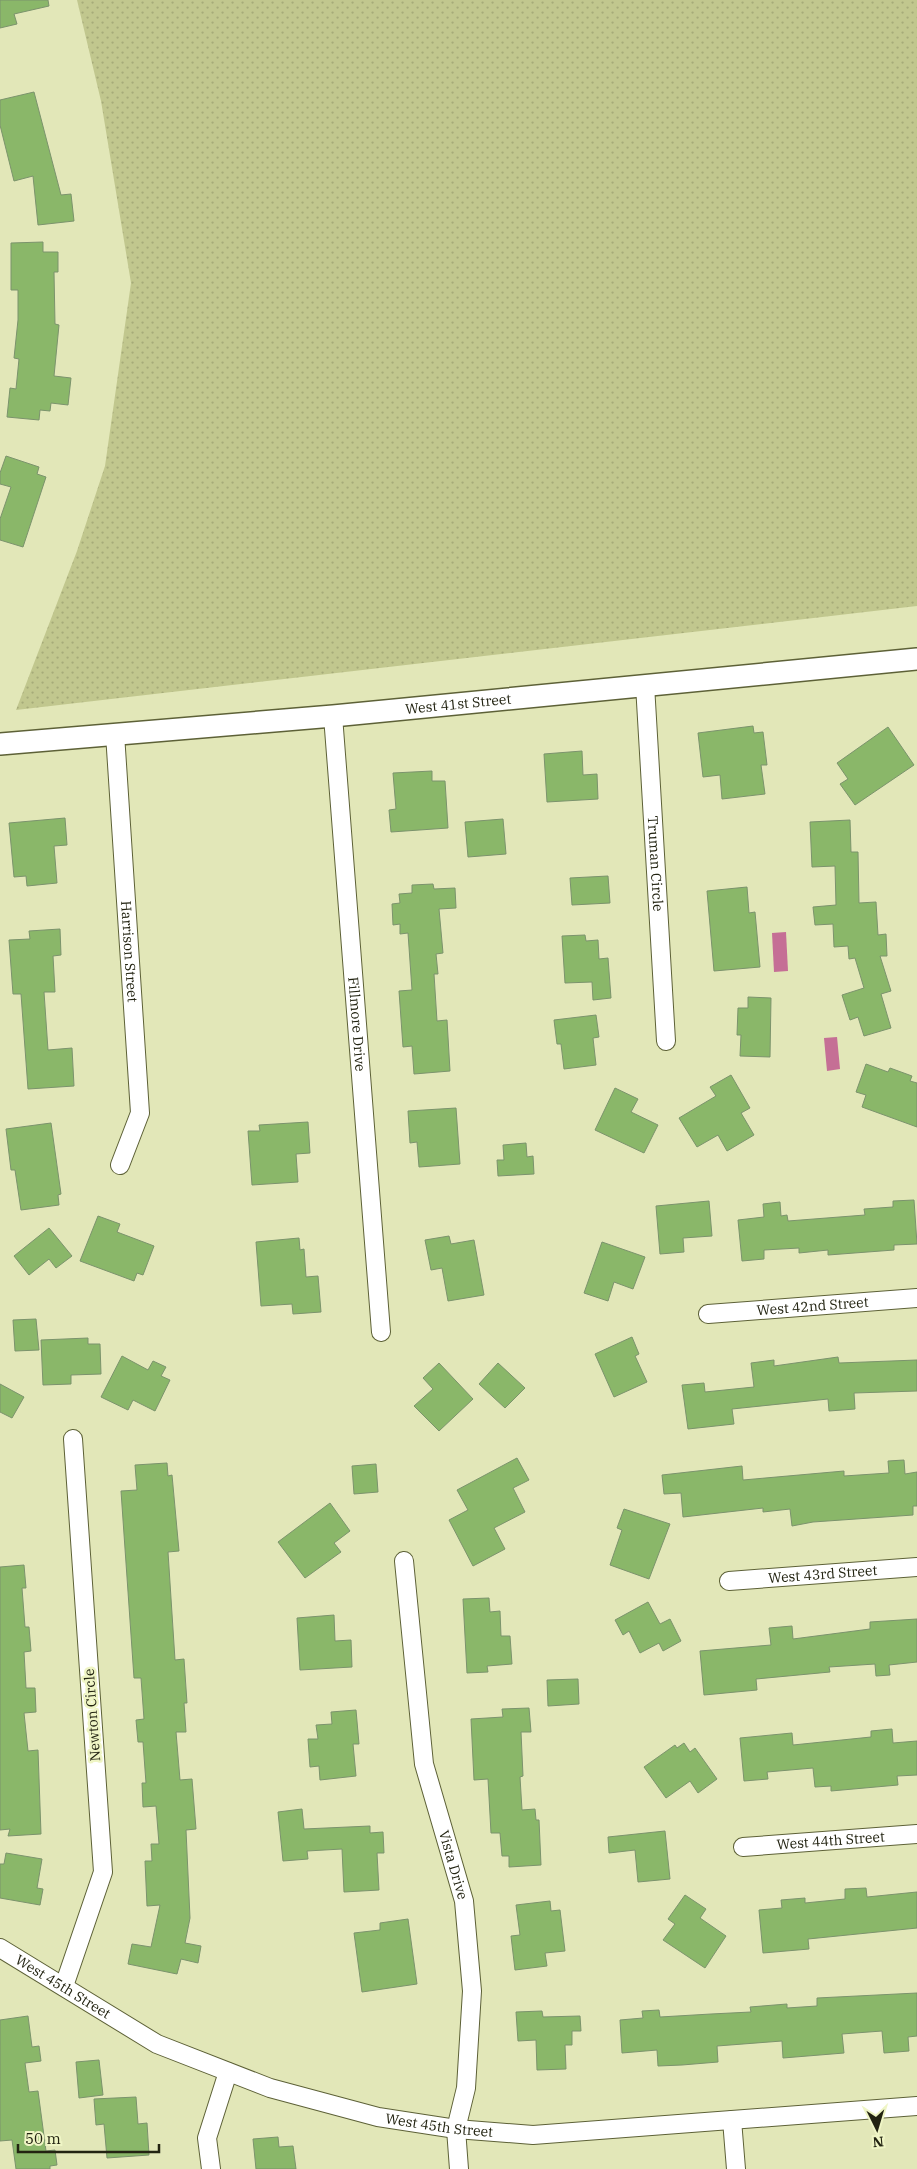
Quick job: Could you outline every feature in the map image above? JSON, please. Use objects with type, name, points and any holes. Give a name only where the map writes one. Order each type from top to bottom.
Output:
[{"type":"street","name":"West 41st Street","points":[[0,744],[333,716],[917,659]]},
{"type":"street","name":"Truman Circle","points":[[645,685],[666,1040]]},
{"type":"street","name":"Fillmore Drive","points":[[333,716],[382,1332]]},
{"type":"street","name":"Harrison Street","points":[[115,734],[140,1113],[120,1165]]},
{"type":"street","name":"West 42nd Street","points":[[708,1314],[917,1298]]},
{"type":"street","name":"Newton Circle","points":[[64,1986],[102,1872],[73,1439]]},
{"type":"street","name":"Vista Drive","points":[[404,1561],[424,1764],[464,1901],[472,1990],[466,2088],[456,2129],[459,2169]]},
{"type":"street","name":"West 43rd Street","points":[[729,1581],[917,1567]]},
{"type":"street","name":"West 44th Street","points":[[743,1848],[917,1834]]},
{"type":"street","name":"West 45th Street","points":[[0,1948],[157,2044],[270,2088],[378,2117],[456,2129],[533,2135],[917,2106]]},
{"type":"street","points":[[211,2169],[207,2138],[228,2072]]},
{"type":"street","points":[[732,2120],[736,2169]]},
{"type":"green space","points":[[77,0],[917,0],[917,606],[16,710],[77,551],[105,466],[131,283],[101,101]]},
{"type":"shaded area","points":[[786,932],[788,971],[774,972],[772,933]]},
{"type":"shaded area","points":[[837,1037],[840,1069],[827,1071],[824,1038]]},
{"type":"building","points":[[0,0],[48,0],[49,6],[14,14],[17,24],[0,28]]},
{"type":"building","points":[[34,92],[61,195],[71,194],[74,221],[38,225],[33,176],[14,181],[0,125],[0,100]]},
{"type":"building","points":[[43,242],[43,252],[58,252],[58,272],[54,272],[55,324],[59,325],[54,376],[71,378],[68,405],[51,403],[50,411],[40,410],[39,420],[7,417],[10,388],[16,389],[19,359],[14,358],[18,320],[18,290],[11,290],[11,243]]},
{"type":"building","points":[[6,456],[39,467],[37,474],[46,477],[23,547],[0,540],[0,519],[11,487],[0,484],[0,473]]},
{"type":"building","points":[[753,726],[754,733],[763,732],[767,765],[761,765],[765,794],[722,799],[720,775],[703,777],[698,733]]},
{"type":"building","points":[[888,727],[914,765],[855,805],[840,784],[848,779],[837,763]]},
{"type":"building","points":[[582,751],[583,775],[597,774],[598,799],[547,802],[544,754]]},
{"type":"building","points":[[432,771],[432,781],[445,781],[448,828],[391,832],[389,810],[396,809],[393,773]]},
{"type":"building","points":[[65,818],[67,845],[54,846],[57,883],[27,886],[26,876],[14,877],[9,823]]},
{"type":"building","points":[[503,819],[506,854],[468,857],[465,822]]},
{"type":"building","points":[[850,820],[851,852],[858,852],[859,903],[876,902],[878,935],[886,934],[887,956],[880,956],[891,991],[881,994],[891,1028],[864,1036],[858,1017],[850,1020],[842,995],[864,988],[855,958],[849,959],[848,946],[834,947],[833,924],[815,925],[813,907],[836,905],[835,866],[812,867],[810,822]]},
{"type":"building","points":[[608,876],[610,903],[572,905],[570,878]]},
{"type":"building","points":[[433,884],[434,889],[455,888],[456,908],[439,909],[443,953],[436,954],[438,974],[434,974],[437,1021],[447,1020],[450,1071],[414,1074],[412,1046],[403,1047],[399,991],[412,990],[408,933],[400,934],[400,924],[393,925],[392,904],[400,903],[399,894],[412,893],[412,885]]},
{"type":"building","points":[[747,887],[749,913],[755,912],[760,967],[714,971],[707,891]]},
{"type":"building","points":[[60,929],[61,955],[53,956],[55,992],[44,992],[48,1050],[72,1048],[74,1086],[28,1089],[21,994],[13,994],[9,940],[30,939],[29,931]]},
{"type":"building","points":[[585,935],[586,941],[598,940],[599,959],[608,958],[611,998],[593,1000],[592,982],[565,983],[562,936]]},
{"type":"building","points":[[748,997],[771,998],[770,1057],[740,1056],[741,1035],[737,1035],[738,1008],[748,1008]]},
{"type":"building","points":[[596,1015],[599,1037],[593,1038],[596,1065],[564,1069],[561,1044],[557,1044],[554,1020]]},
{"type":"building","points":[[866,1064],[888,1072],[890,1068],[912,1076],[910,1081],[917,1083],[917,1127],[862,1107],[866,1095],[856,1092]]},
{"type":"building","points":[[731,1075],[750,1108],[741,1113],[754,1135],[727,1151],[718,1135],[697,1147],[679,1118],[716,1096],[710,1087]]},
{"type":"building","points":[[615,1088],[638,1099],[631,1112],[658,1125],[644,1153],[595,1130]]},
{"type":"building","points":[[456,1108],[460,1164],[419,1167],[417,1142],[410,1143],[408,1111]]},
{"type":"building","points":[[308,1122],[310,1153],[296,1154],[298,1182],[252,1185],[248,1131],[260,1131],[259,1125]]},
{"type":"building","points":[[51,1123],[61,1194],[58,1195],[59,1205],[21,1210],[15,1170],[11,1170],[6,1129]]},
{"type":"building","points":[[526,1143],[527,1157],[533,1156],[534,1174],[498,1176],[497,1160],[504,1160],[503,1145]]},
{"type":"building","points":[[914,1200],[917,1244],[894,1245],[894,1250],[828,1255],[828,1250],[799,1253],[799,1248],[764,1250],[764,1259],[742,1261],[738,1220],[764,1217],[763,1204],[780,1202],[781,1216],[787,1215],[788,1221],[865,1215],[864,1209],[893,1207],[893,1201]]},
{"type":"building","points":[[709,1201],[712,1236],[683,1238],[684,1252],[660,1254],[656,1206]]},
{"type":"building","points":[[98,1216],[120,1224],[117,1232],[154,1246],[143,1275],[137,1273],[134,1281],[80,1261]]},
{"type":"building","points":[[49,1228],[72,1256],[56,1268],[49,1259],[29,1275],[14,1256]]},
{"type":"building","points":[[449,1236],[451,1244],[474,1240],[484,1295],[448,1301],[442,1268],[431,1270],[425,1240]]},
{"type":"building","points":[[299,1238],[300,1250],[304,1249],[306,1277],[318,1276],[321,1312],[293,1314],[292,1304],[261,1306],[256,1242]]},
{"type":"building","points":[[602,1242],[645,1257],[633,1289],[614,1282],[608,1301],[584,1293]]},
{"type":"building","points":[[36,1319],[39,1350],[15,1351],[13,1320]]},
{"type":"building","points":[[632,1337],[639,1354],[635,1356],[647,1382],[614,1397],[595,1354]]},
{"type":"building","points":[[88,1338],[88,1344],[100,1344],[101,1374],[71,1375],[71,1384],[43,1385],[41,1340]]},
{"type":"building","points":[[122,1356],[148,1370],[153,1361],[166,1367],[161,1376],[170,1380],[155,1411],[133,1400],[128,1410],[101,1397]]},
{"type":"building","points":[[838,1357],[839,1363],[917,1360],[917,1391],[854,1393],[855,1409],[829,1411],[828,1399],[732,1409],[734,1424],[688,1429],[682,1385],[704,1383],[705,1392],[754,1387],[751,1363],[774,1360],[774,1366]]},
{"type":"building","points":[[439,1363],[473,1399],[439,1431],[414,1406],[433,1389],[423,1378]]},
{"type":"building","points":[[498,1363],[525,1388],[505,1408],[479,1384]]},
{"type":"building","points":[[0,1384],[24,1397],[12,1418],[0,1412]]},
{"type":"building","points":[[517,1458],[529,1480],[513,1488],[525,1512],[494,1528],[505,1549],[473,1566],[449,1520],[468,1510],[457,1490]]},
{"type":"building","points":[[904,1460],[905,1474],[917,1472],[917,1506],[913,1506],[913,1515],[813,1522],[792,1526],[790,1509],[763,1512],[763,1508],[683,1517],[681,1493],[664,1494],[662,1475],[742,1466],[743,1480],[844,1471],[844,1476],[889,1473],[888,1461]]},
{"type":"building","points":[[167,1463],[168,1476],[172,1475],[179,1551],[168,1552],[175,1660],[184,1659],[187,1703],[184,1703],[186,1732],[176,1732],[180,1780],[192,1779],[196,1829],[186,1830],[190,1918],[185,1943],[201,1946],[198,1963],[181,1959],[177,1974],[128,1964],[132,1944],[151,1947],[160,1905],[147,1906],[145,1861],[152,1861],[151,1844],[159,1844],[156,1806],[143,1807],[142,1783],[146,1783],[143,1742],[138,1742],[136,1720],[144,1719],[141,1678],[134,1678],[121,1491],[137,1490],[135,1465]]},
{"type":"building","points":[[376,1464],[378,1492],[354,1494],[352,1466]]},
{"type":"building","points":[[330,1503],[350,1531],[334,1543],[341,1552],[305,1578],[278,1542]]},
{"type":"building","points":[[624,1509],[670,1524],[649,1579],[610,1565],[622,1530],[617,1528]]},
{"type":"building","points":[[24,1565],[26,1588],[22,1588],[25,1627],[29,1627],[31,1651],[24,1652],[26,1688],[35,1688],[36,1712],[24,1713],[28,1751],[38,1750],[41,1834],[8,1836],[10,1829],[0,1830],[0,1567]]},
{"type":"building","points":[[489,1598],[490,1612],[500,1611],[501,1636],[510,1636],[512,1664],[487,1666],[488,1672],[467,1673],[463,1599]]},
{"type":"building","points":[[648,1602],[660,1624],[670,1619],[681,1641],[663,1651],[659,1643],[640,1653],[629,1631],[623,1635],[615,1620]]},
{"type":"building","points":[[334,1615],[335,1641],[351,1640],[352,1667],[300,1670],[297,1618]]},
{"type":"building","points":[[917,1619],[917,1662],[889,1665],[890,1675],[876,1676],[875,1664],[829,1667],[830,1672],[756,1679],[757,1690],[704,1695],[700,1651],[771,1645],[769,1628],[792,1626],[793,1639],[870,1629],[870,1622]]},
{"type":"building","points":[[578,1679],[579,1704],[548,1706],[547,1680]]},
{"type":"building","points":[[529,1708],[531,1732],[521,1732],[523,1776],[520,1777],[522,1810],[535,1809],[536,1820],[539,1820],[541,1865],[509,1867],[509,1856],[502,1856],[500,1833],[491,1833],[488,1779],[474,1780],[471,1719],[503,1717],[502,1709]]},
{"type":"building","points":[[356,1710],[359,1744],[353,1744],[356,1776],[320,1780],[319,1766],[310,1767],[308,1739],[318,1739],[316,1725],[332,1724],[331,1712]]},
{"type":"building","points":[[892,1729],[893,1743],[917,1741],[917,1775],[897,1776],[898,1785],[831,1791],[831,1786],[815,1787],[813,1768],[767,1772],[768,1779],[744,1781],[740,1738],[792,1733],[793,1745],[871,1737],[871,1731]]},
{"type":"building","points":[[684,1743],[690,1752],[695,1748],[717,1779],[698,1793],[690,1781],[666,1798],[644,1767],[675,1745],[677,1748]]},
{"type":"building","points":[[302,1809],[304,1829],[370,1826],[370,1833],[383,1832],[384,1853],[377,1853],[379,1890],[344,1892],[342,1849],[307,1851],[308,1859],[283,1861],[278,1812]]},
{"type":"building","points":[[665,1831],[670,1879],[638,1882],[635,1850],[609,1853],[608,1837]]},
{"type":"building","points":[[6,1853],[42,1859],[37,1888],[43,1889],[40,1905],[0,1898],[0,1864],[4,1864]]},
{"type":"building","points":[[866,1888],[867,1897],[917,1892],[917,1928],[808,1939],[809,1949],[763,1953],[759,1910],[782,1908],[781,1900],[805,1898],[805,1903],[845,1899],[845,1889]]},
{"type":"building","points":[[685,1895],[706,1909],[700,1918],[726,1936],[705,1968],[663,1940],[675,1924],[668,1919]]},
{"type":"building","points":[[550,1901],[551,1911],[560,1910],[565,1951],[545,1953],[547,1966],[515,1970],[511,1936],[520,1935],[516,1905]]},
{"type":"building","points":[[408,1919],[417,1984],[362,1992],[354,1933],[380,1930],[380,1923]]},
{"type":"building","points":[[917,1993],[917,2036],[908,2037],[909,2051],[884,2053],[882,2031],[842,2034],[844,2053],[783,2058],[782,2041],[717,2046],[718,2062],[658,2066],[657,2050],[622,2053],[620,2020],[643,2018],[642,2011],[659,2010],[660,2017],[751,2012],[750,2007],[787,2004],[787,2008],[817,2006],[817,1998]]},
{"type":"building","points":[[542,2011],[543,2017],[580,2016],[581,2031],[572,2031],[572,2045],[565,2045],[566,2069],[537,2070],[536,2040],[518,2041],[516,2012]]},
{"type":"building","points":[[28,2016],[32,2047],[39,2046],[41,2061],[25,2063],[29,2092],[38,2091],[46,2151],[55,2150],[57,2165],[50,2166],[50,2169],[16,2169],[12,2140],[0,2141],[0,2020]]},
{"type":"building","points":[[99,2060],[103,2095],[79,2098],[76,2062]]},
{"type":"building","points":[[136,2097],[138,2124],[147,2123],[149,2155],[107,2158],[104,2124],[96,2125],[94,2099]]},
{"type":"building","points":[[278,2137],[279,2147],[293,2146],[296,2169],[256,2169],[253,2139]]}]
